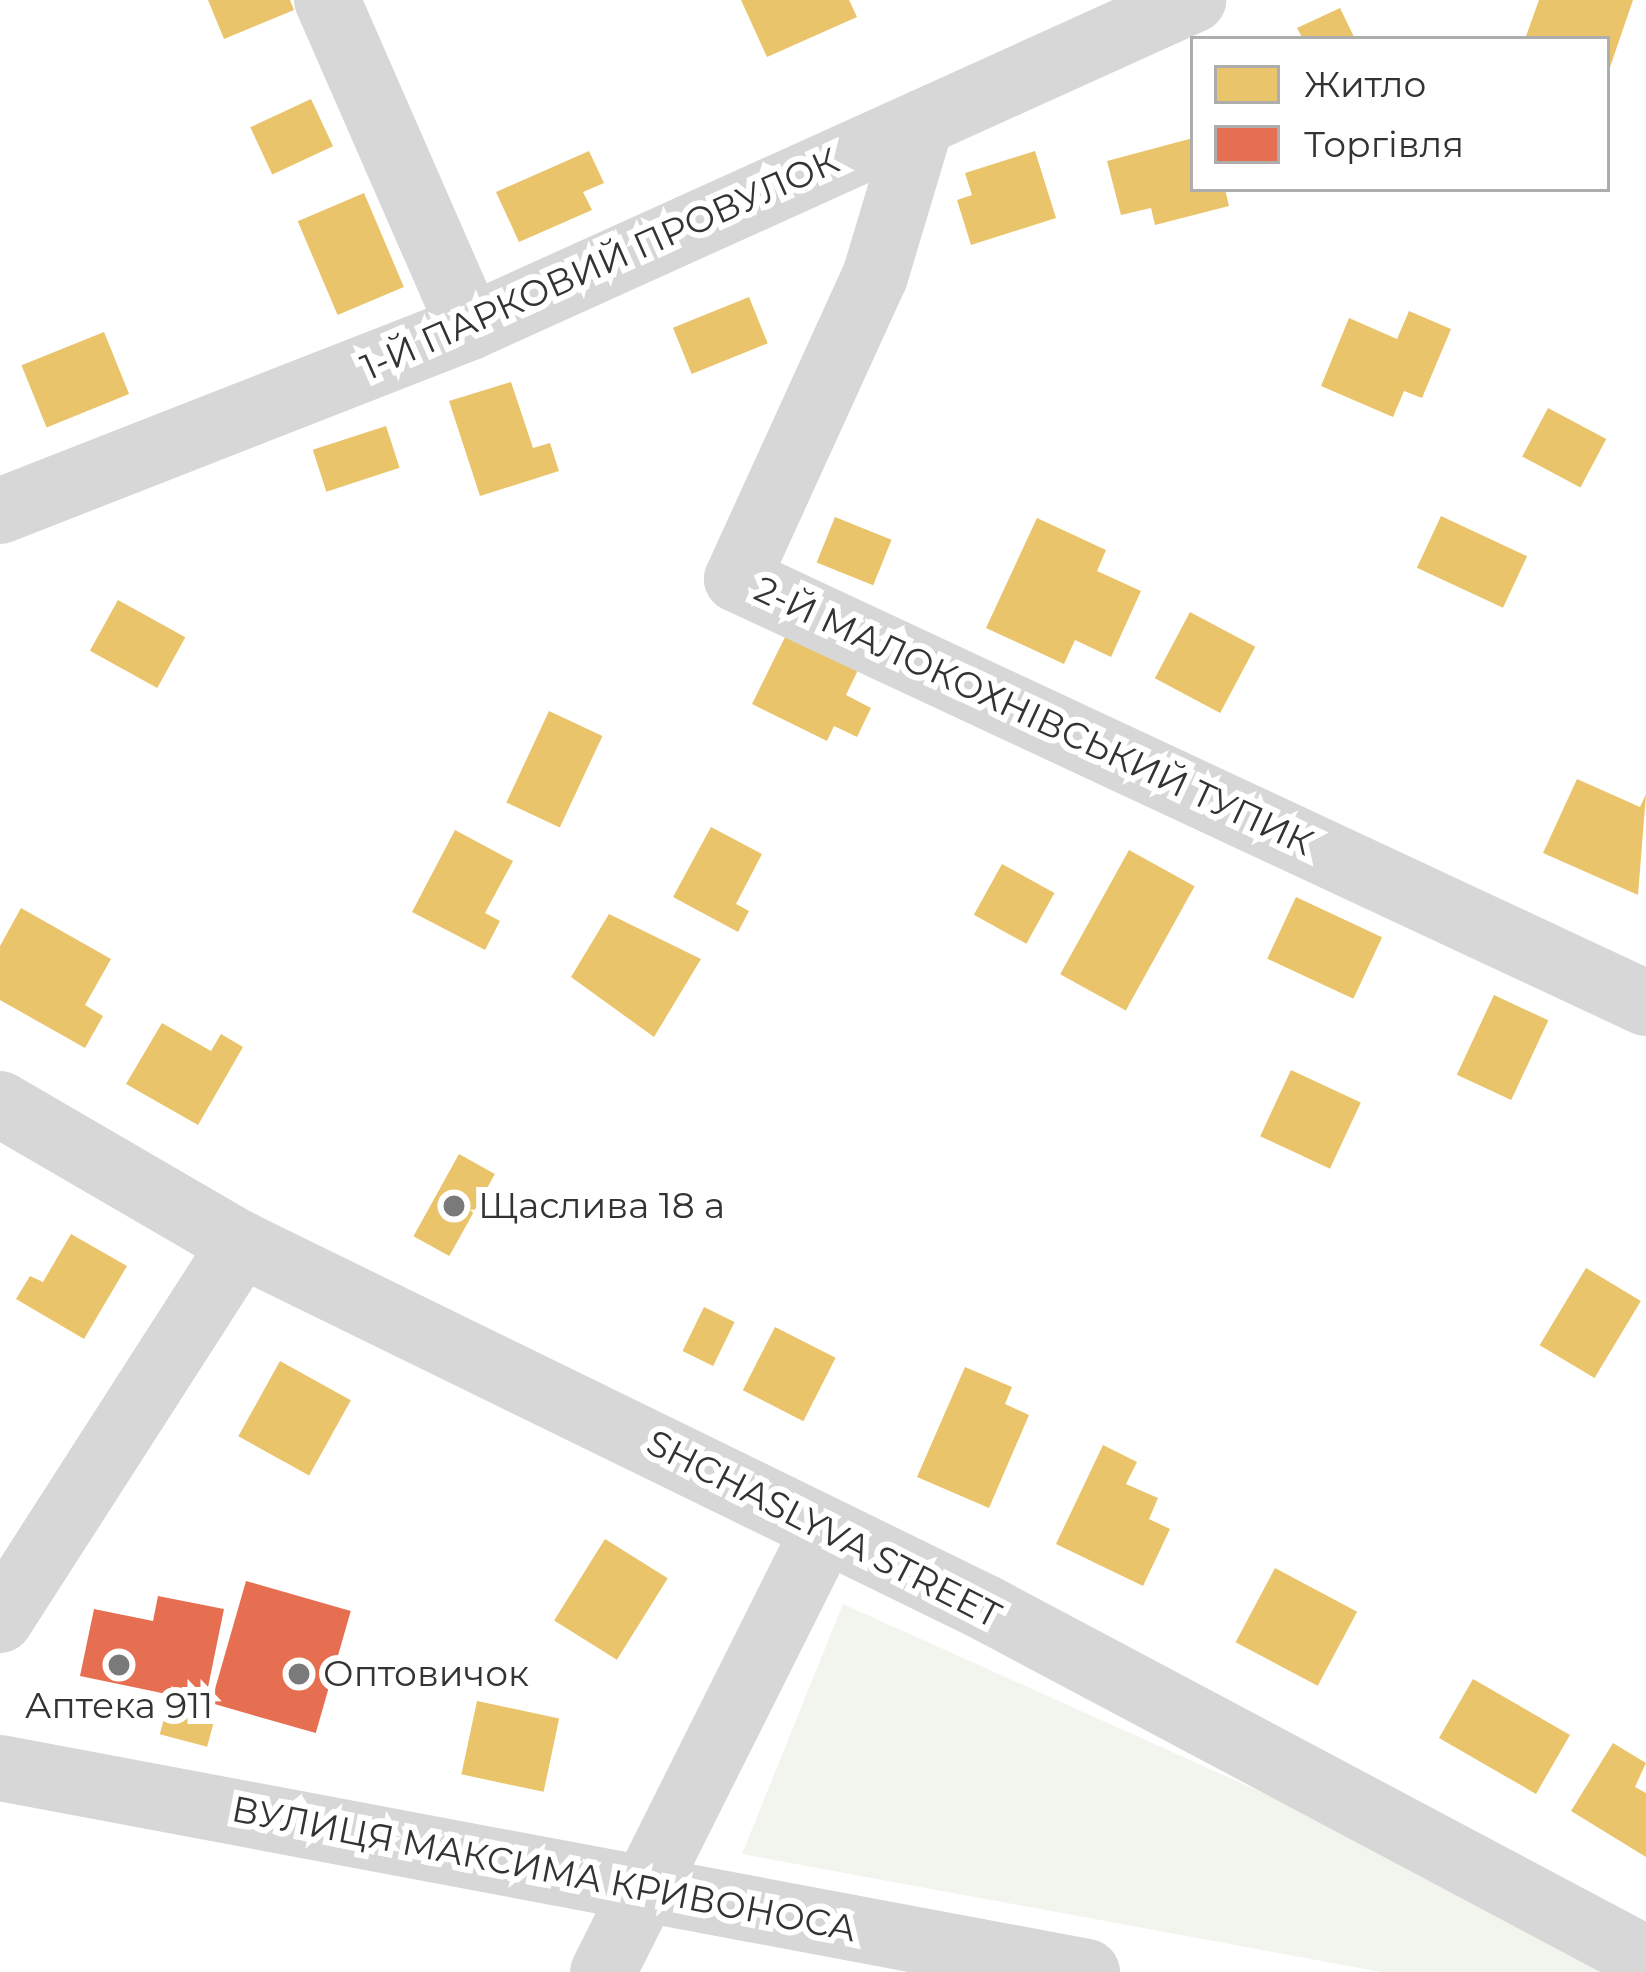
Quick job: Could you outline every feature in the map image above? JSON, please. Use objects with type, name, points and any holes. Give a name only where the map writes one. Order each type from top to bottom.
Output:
[{"type":"street","points":[[327,0],[470,327]]},
{"type":"street","name":"1-Й ПАРКОВИЙ ПРОВУЛОК","points":[[0,511],[470,327],[1193,0]]},
{"type":"street","name":"2-Й МАЛОКОХНІВСЬКИЙ ТУПИК","points":[[921,123],[875,276],[737,579],[1646,1003]]},
{"type":"street","name":"SHCHASLYVA STREET","points":[[0,1104],[241,1244],[824,1530],[1646,1959]]},
{"type":"street","points":[[0,1620],[241,1244]]},
{"type":"street","points":[[603,1972],[640,1887],[824,1530]]},
{"type":"street","name":"ВУЛИЦЯ МАКСИМА КРИВОНОСА","points":[[0,1768],[1087,1972]]},
{"type":"shaded area","points":[[843,1604],[1321,1819],[1618,1972],[1381,1972],[742,1854]]},
{"type":"building: Житло","points":[[208,0],[290,0],[294,10],[224,39]]},
{"type":"building: Житло","points":[[741,0],[849,0],[857,17],[767,57]]},
{"type":"building: Житло","points":[[1539,0],[1633,0],[1610,67],[1610,36],[1526,36]]},
{"type":"building: Житло","points":[[1340,8],[1354,36],[1301,36],[1297,28]]},
{"type":"building: Житло","points":[[311,99],[333,146],[272,174],[250,127]]},
{"type":"building: Житло","points":[[1190,139],[1190,192],[1226,192],[1229,206],[1155,225],[1151,208],[1121,215],[1107,161]]},
{"type":"building: Житло","points":[[589,151],[604,183],[583,192],[592,210],[519,242],[496,192]]},
{"type":"building: Житло","points":[[1035,151],[1056,218],[971,245],[957,200],[972,195],[965,173]]},
{"type":"building: Житло","points":[[364,193],[404,287],[338,315],[298,221]]},
{"type":"building: Житло","points":[[749,297],[768,343],[692,374],[673,328]]},
{"type":"building: Житло","points":[[1409,311],[1451,329],[1422,398],[1404,391],[1393,417],[1321,386],[1349,318],[1397,339]]},
{"type":"building: Житло","points":[[104,332],[129,394],[47,427],[21,365]]},
{"type":"building: Житло","points":[[511,382],[533,448],[550,443],[559,471],[480,496],[449,401]]},
{"type":"building: Житло","points":[[1548,408],[1606,439],[1580,488],[1522,457]]},
{"type":"building: Житло","points":[[386,426],[400,468],[326,492],[313,450]]},
{"type":"building: Житло","points":[[1441,516],[1527,556],[1503,608],[1417,568]]},
{"type":"building: Житло","points":[[835,517],[892,540],[873,585],[817,562]]},
{"type":"building: Житло","points":[[1037,518],[1106,550],[1097,571],[1141,591],[1111,657],[1075,640],[1064,664],[986,628]]},
{"type":"building: Житло","points":[[118,600],[185,637],[157,688],[90,651]]},
{"type":"building: Житло","points":[[1190,612],[1255,647],[1220,713],[1155,678]]},
{"type":"building: Житло","points":[[788,631],[859,668],[846,695],[871,708],[857,737],[834,726],[827,741],[752,704]]},
{"type":"building: Житло","points":[[549,711],[602,736],[560,827],[506,803]]},
{"type":"building: Житло","points":[[1577,779],[1640,807],[1646,794],[1638,895],[1543,853]]},
{"type":"building: Житло","points":[[711,827],[762,854],[736,904],[749,911],[738,932],[673,897]]},
{"type":"building: Житло","points":[[455,830],[513,861],[485,913],[500,921],[485,950],[412,912]]},
{"type":"building: Житло","points":[[1129,850],[1195,886],[1126,1011],[1060,974]]},
{"type":"building: Житло","points":[[1002,864],[1054,893],[1026,944],[974,915]]},
{"type":"building: Житло","points":[[1296,897],[1382,937],[1353,999],[1267,959]]},
{"type":"building: Житло","points":[[21,908],[111,959],[85,1005],[103,1016],[85,1048],[0,1000],[0,946]]},
{"type":"building: Житло","points":[[609,914],[701,959],[654,1037],[571,977]]},
{"type":"building: Житло","points":[[1494,995],[1548,1020],[1511,1100],[1457,1075]]},
{"type":"building: Житло","points":[[162,1023],[211,1051],[221,1034],[243,1047],[198,1125],[126,1084]]},
{"type":"building: Житло","points":[[1291,1070],[1361,1103],[1330,1169],[1260,1136]]},
{"type":"building: Житло","name":"Щаслива 18 а","points":[[459,1154],[495,1174],[449,1256],[413,1236]]},
{"type":"building: Житло","points":[[71,1234],[127,1266],[84,1339],[16,1299],[30,1276],[43,1282]]},
{"type":"building: Житло","points":[[1586,1268],[1641,1301],[1595,1378],[1540,1345]]},
{"type":"building: Житло","points":[[704,1307],[735,1322],[713,1366],[683,1351]]},
{"type":"building: Житло","points":[[775,1327],[836,1358],[803,1421],[743,1390]]},
{"type":"building: Житло","points":[[280,1361],[351,1400],[309,1475],[238,1436]]},
{"type":"building: Житло","points":[[965,1367],[1012,1387],[1005,1404],[1029,1415],[989,1508],[917,1477]]},
{"type":"building: Житло","points":[[1103,1445],[1137,1462],[1126,1484],[1158,1498],[1149,1519],[1170,1529],[1143,1586],[1056,1544]]},
{"type":"building: Житло","points":[[605,1539],[668,1578],[617,1660],[554,1620]]},
{"type":"building: Житло","points":[[1275,1568],[1357,1612],[1318,1686],[1236,1642]]},
{"type":"building: Житло","points":[[1473,1679],[1570,1735],[1536,1794],[1439,1738]]},
{"type":"building: Житло","points":[[477,1701],[559,1718],[544,1792],[461,1774]]},
{"type":"building: Житло","points":[[166,1711],[213,1724],[207,1747],[160,1734]]},
{"type":"building: Житло","points":[[1613,1743],[1646,1763],[1635,1787],[1646,1793],[1646,1857],[1571,1811]]},
{"type":"building: Торгівля","points":[[246,1581],[351,1611],[316,1733],[211,1703]]},
{"type":"building: Торгівля","points":[[158,1596],[224,1609],[205,1702],[80,1676],[94,1609],[153,1621]]},
{"type":"place","name":"Щаслива 18 а","points":[[454,1206]]},
{"type":"place","name":"Аптека 911","points":[[119,1665]]},
{"type":"place","name":"Оптовичок","points":[[299,1674]]}]
